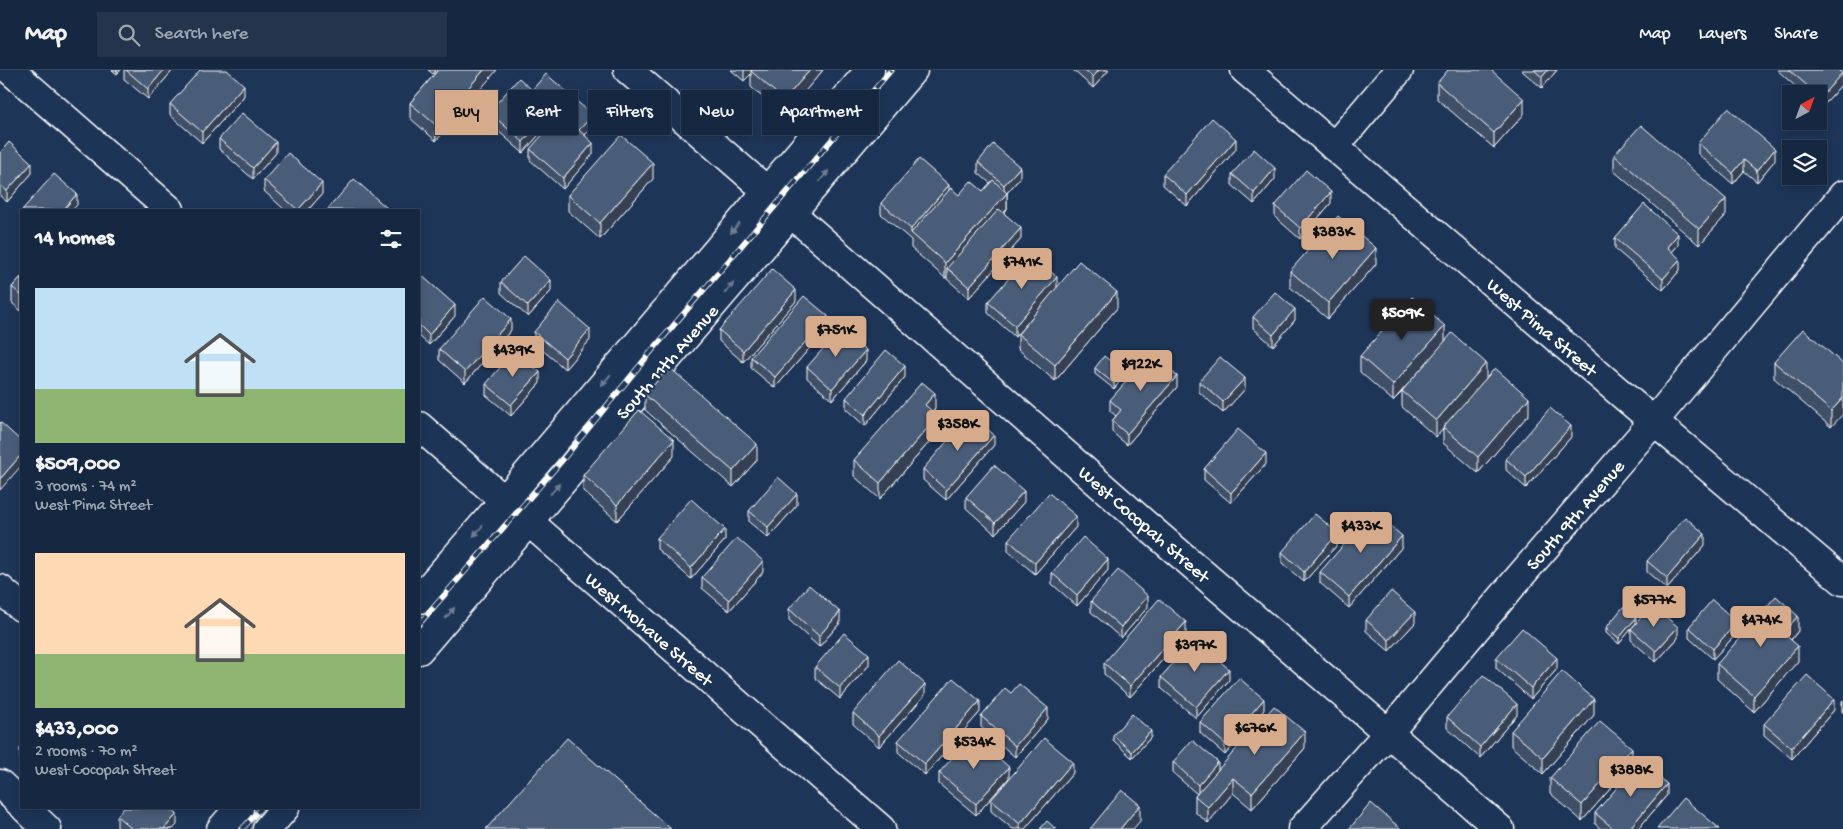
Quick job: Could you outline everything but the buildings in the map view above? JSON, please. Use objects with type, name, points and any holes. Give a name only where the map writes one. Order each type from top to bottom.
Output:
[{"type":"street","points":[[10,70],[169,209]]},
{"type":"street","points":[[628,70],[767,191]]},
{"type":"street","name":"South 11th Avenue","points":[[420,598],[870,70]]},
{"type":"street","name":"South 11th Avenue","points":[[420,649],[913,70]]},
{"type":"street","name":"West Pima Street","points":[[1245,70],[1654,422],[1843,581]]},
{"type":"street","points":[[1334,147],[1399,70]]},
{"type":"street","name":"South 9th Avenue","points":[[1302,829],[1389,732],[1516,581],[1654,422],[1843,195]]},
{"type":"street","name":"West Cocopah Street","points":[[792,214],[1138,517],[1500,829]]},
{"type":"street","name":"West Mohave Street","points":[[420,427],[881,829]]},
{"type":"street","points":[[0,589],[20,606]]},
{"type":"street","points":[[0,784],[20,803]]},
{"type":"street","points":[[26,809],[47,829]]},
{"type":"street","points":[[221,829],[238,809]]},
{"type":"street","points":[[251,809],[274,821]]},
{"type":"railway","points":[[420,623],[560,463],[650,353],[891,70]]},
{"type":"railway","points":[[242,829],[260,809]]}]
